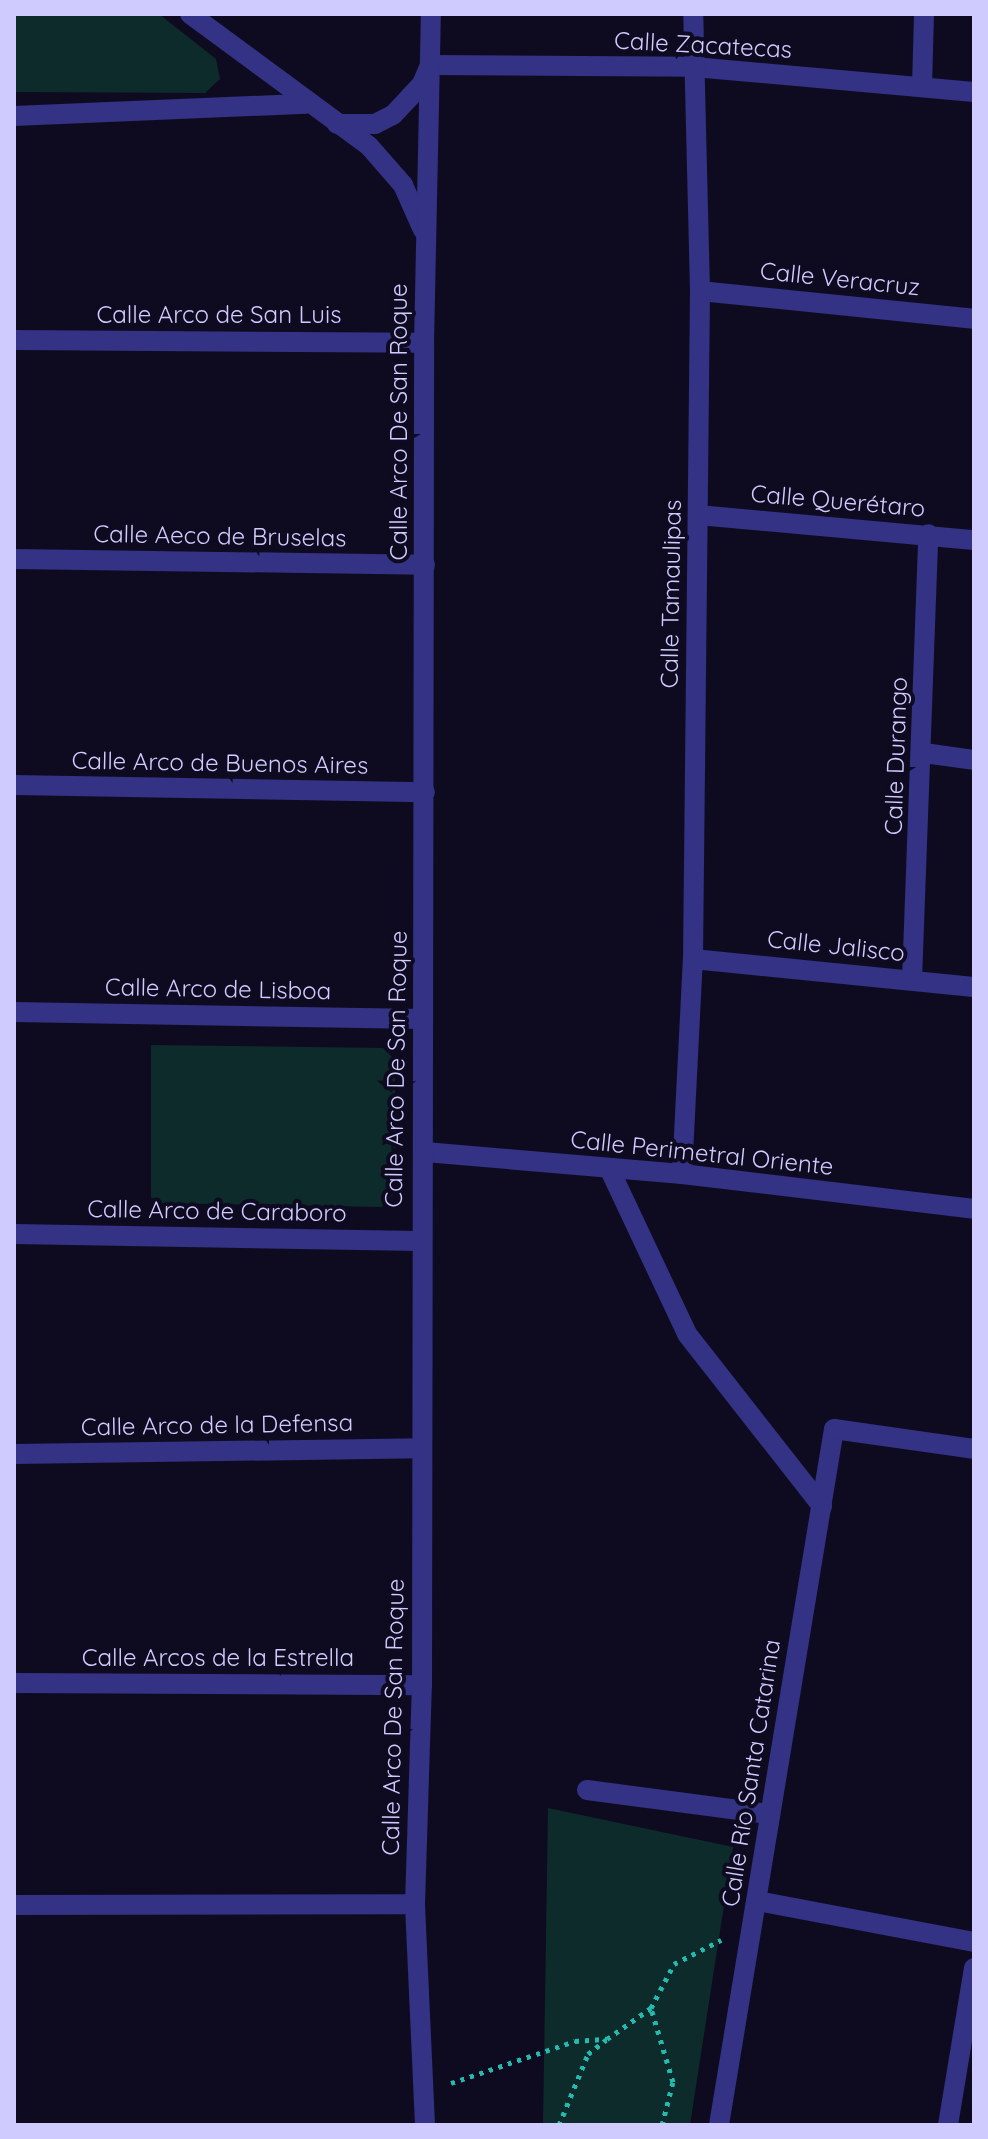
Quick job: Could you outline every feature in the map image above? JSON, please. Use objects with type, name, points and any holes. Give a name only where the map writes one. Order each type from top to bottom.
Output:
[{"type":"street","points":[[190,14],[306,104],[369,146],[403,185],[427,249]]},
{"type":"street","name":"Calle Arco De San Roque","points":[[425,2125],[415,1904],[422,1685],[419,1241],[425,1152],[422,1019],[424,343],[431,14]]},
{"type":"street","name":"Calle Tamaulipas","points":[[682,1174],[693,959],[698,515],[700,291],[693,14]]},
{"type":"street","points":[[922,86],[924,14]]},
{"type":"street","points":[[337,124],[375,124],[393,115],[422,84],[430,65]]},
{"type":"street","name":"Calle Zacatecas","points":[[430,65],[694,67],[974,92]]},
{"type":"street","points":[[14,116],[306,104]]},
{"type":"street","name":"Calle Veracruz","points":[[700,291],[974,319]]},
{"type":"street","name":"Calle Arco de San Luis","points":[[14,340],[424,343]]},
{"type":"street","name":"Calle Querétaro","points":[[698,515],[974,540]]},
{"type":"street","name":"Calle Durango","points":[[912,980],[924,753],[928,534]]},
{"type":"street","name":"Calle Aeco de Bruselas","points":[[14,559],[425,565]]},
{"type":"street","points":[[924,753],[974,760]]},
{"type":"street","name":"Calle Arco de Buenos Aires","points":[[14,785],[425,792]]},
{"type":"street","name":"Calle Jalisco","points":[[693,959],[974,987]]},
{"type":"street","name":"Calle Arco de Lisboa","points":[[14,1012],[422,1019]]},
{"type":"street","name":"Calle Perimetral Oriente","points":[[425,1152],[682,1174],[974,1209]]},
{"type":"street","points":[[609,1168],[687,1334],[822,1506]]},
{"type":"street","name":"Calle Arco de Caraboro","points":[[14,1234],[419,1241]]},
{"type":"street","name":"Calle Río Santa Catarina","points":[[719,2125],[834,1429],[974,1449]]},
{"type":"street","name":"Calle Arco de la Defensa","points":[[14,1454],[421,1448]]},
{"type":"street","name":"Calle Arcos de la Estrella","points":[[14,1683],[422,1685]]},
{"type":"street","points":[[587,1790],[770,1814]]},
{"type":"street","points":[[757,1901],[974,1942]]},
{"type":"street","points":[[14,1905],[415,1904]]},
{"type":"street","points":[[948,2125],[965,2076],[974,1968]]},
{"type":"path","points":[[559,2125],[588,2054],[651,2008],[664,1978],[689,1954],[719,1940],[750,1941]]},
{"type":"path","points":[[651,2008],[673,2082],[662,2125]]},
{"type":"path","points":[[423,2091],[575,2041],[607,2039]]},
{"type":"green space","points":[[14,14],[159,14],[216,59],[220,79],[205,93],[14,92]]},
{"type":"green space","points":[[151,1045],[383,1048],[395,1060],[395,1192],[382,1207],[151,1203]]},
{"type":"green space","points":[[548,1808],[733,1847],[690,2125],[543,2125]]}]
